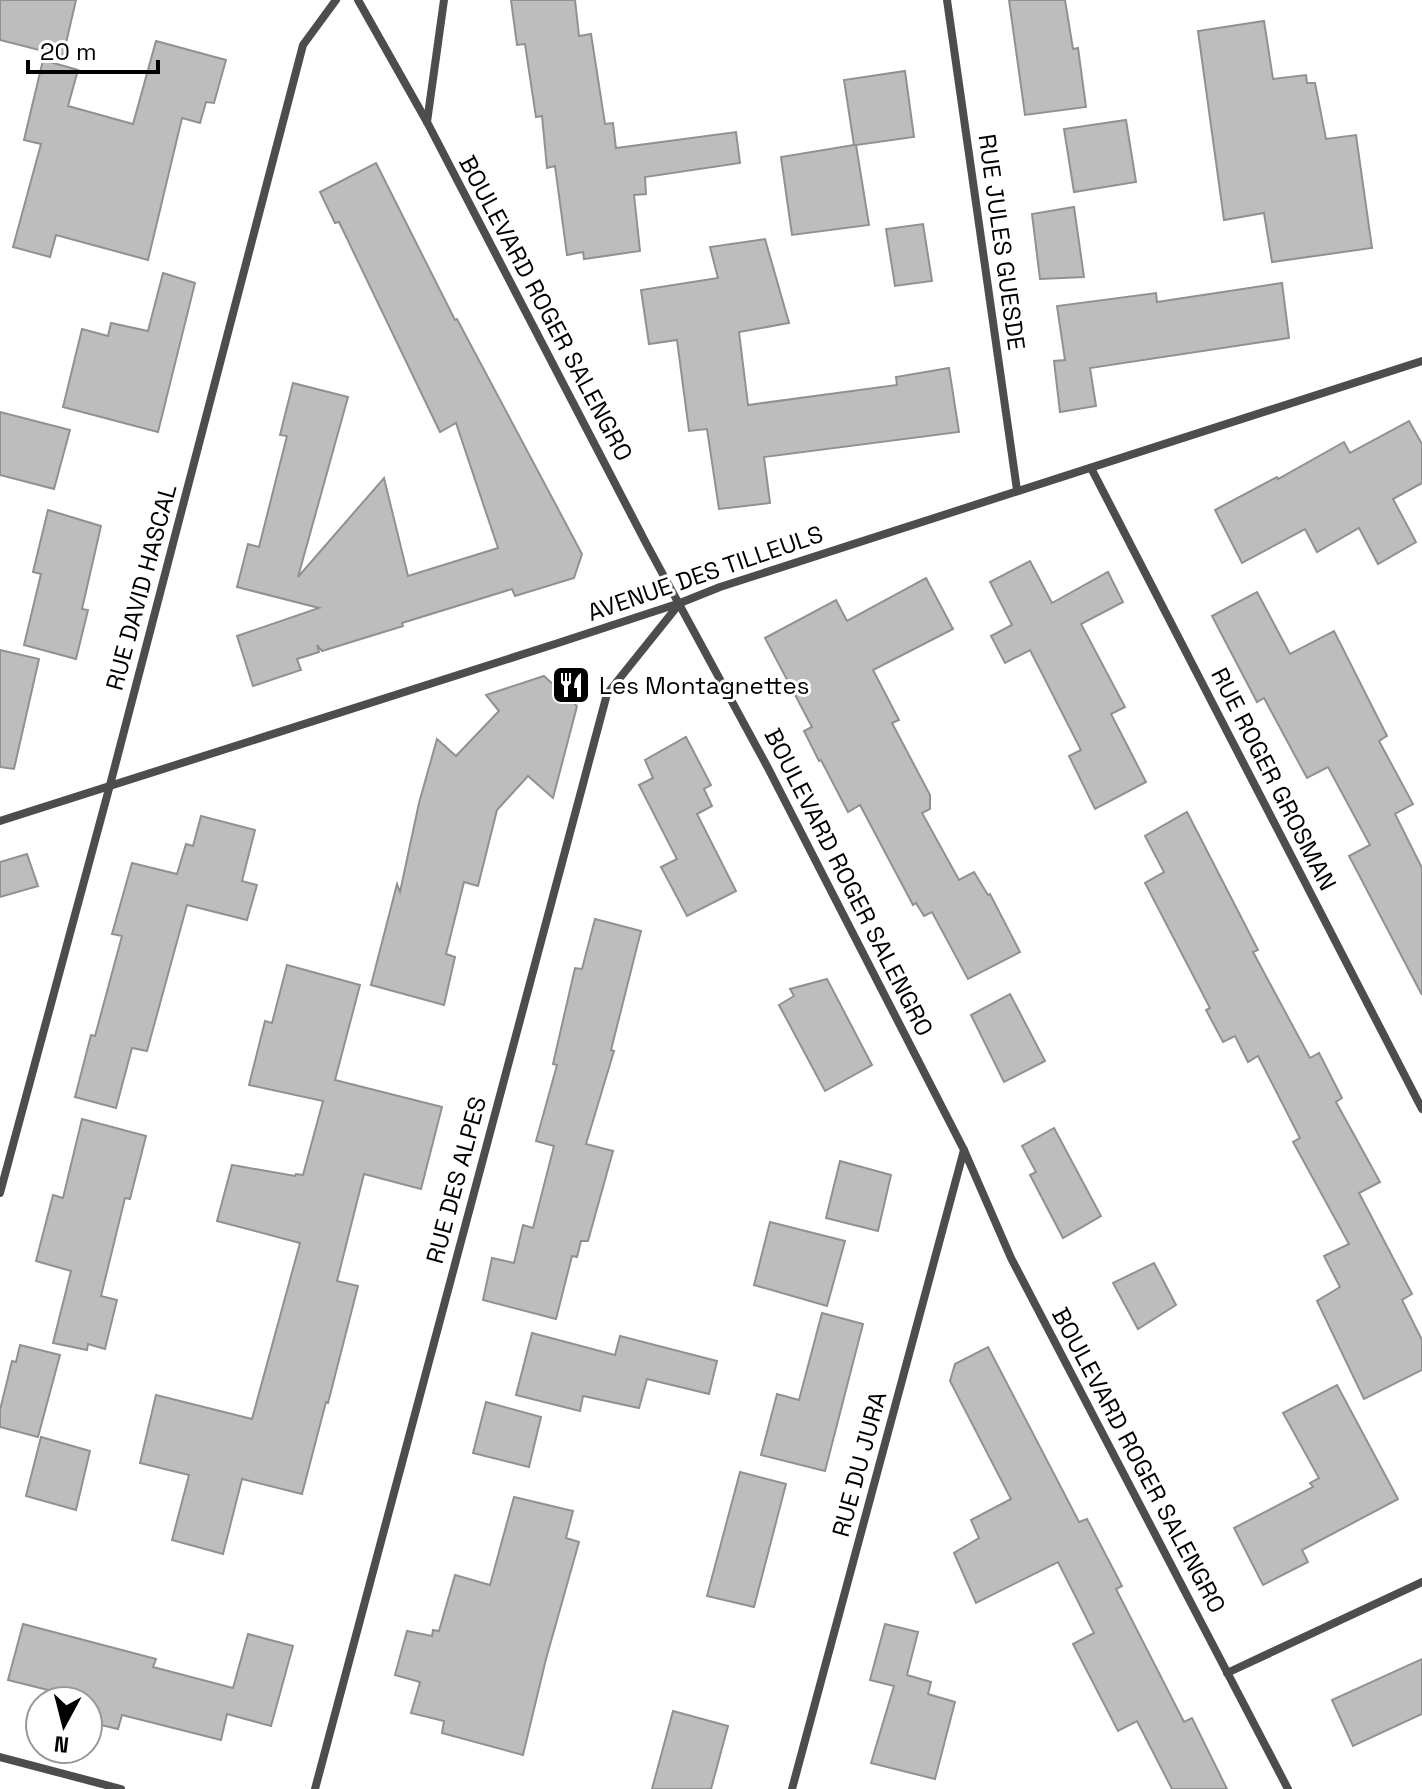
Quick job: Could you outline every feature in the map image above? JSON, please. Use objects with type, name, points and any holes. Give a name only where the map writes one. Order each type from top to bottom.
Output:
[{"type":"street","name":"RUE DAVID HASCAL","points":[[0,1193],[303,45],[336,0]]},
{"type":"street","name":"BOULEVARD ROGER SALENGRO","points":[[358,0],[427,122],[632,517],[768,768],[964,1150],[1011,1258],[1288,1789]]},
{"type":"street","points":[[427,122],[444,0]]},
{"type":"street","name":"RUE JULES GUESDE","points":[[947,0],[1017,490]]},
{"type":"street","name":"AVENUE DES TILLEULS","points":[[0,821],[540,649],[1017,490],[1422,361]]},
{"type":"street","name":"RUE ROGER GROSMAN","points":[[1091,468],[1422,1109]]},
{"type":"street","name":"RUE DES ALPES","points":[[315,1789],[607,694],[680,603]]},
{"type":"street","name":"RUE DU JURA","points":[[792,1789],[964,1150]]},
{"type":"street","points":[[1227,1673],[1422,1582]]},
{"type":"street","points":[[0,1757],[121,1789]]},
{"type":"building","points":[[0,0],[76,0],[63,56],[0,40]]},
{"type":"building","points":[[511,0],[575,0],[579,36],[591,34],[605,124],[613,123],[616,148],[736,132],[740,163],[645,177],[646,194],[634,195],[640,251],[584,259],[583,252],[567,255],[555,166],[547,168],[542,116],[536,117],[525,44],[517,45]]},
{"type":"building","points":[[1009,0],[1065,0],[1073,49],[1078,48],[1086,107],[1025,115]]},
{"type":"building","points":[[1264,21],[1273,79],[1306,75],[1307,83],[1315,83],[1326,139],[1356,135],[1372,248],[1272,262],[1264,213],[1224,220],[1198,31]]},
{"type":"building","points":[[156,41],[226,60],[214,103],[206,102],[200,123],[182,118],[148,260],[56,235],[50,257],[13,247],[41,144],[24,140],[43,60],[78,70],[68,106],[133,124]]},
{"type":"building","points":[[905,71],[914,137],[856,145],[869,225],[792,235],[781,157],[854,145],[844,80]]},
{"type":"building","points":[[1126,120],[1136,182],[1074,192],[1064,129]]},
{"type":"building","points":[[376,163],[455,320],[582,554],[574,578],[515,596],[512,589],[322,651],[317,645],[319,652],[297,659],[301,670],[253,686],[237,636],[319,608],[237,587],[248,544],[259,547],[287,436],[280,435],[293,383],[348,397],[298,577],[384,478],[408,576],[498,548],[456,423],[440,432],[339,222],[335,223],[320,192]]},
{"type":"building","points":[[1074,207],[1084,277],[1040,279],[1032,214]]},
{"type":"building","points":[[923,224],[932,281],[895,286],[886,229]]},
{"type":"building","points":[[765,239],[789,323],[739,332],[748,405],[897,385],[896,377],[949,368],[959,432],[764,457],[770,503],[719,509],[707,429],[689,431],[677,340],[649,344],[641,290],[718,278],[710,247]]},
{"type":"building","points":[[163,273],[195,283],[158,432],[63,407],[82,329],[108,336],[111,323],[148,331]]},
{"type":"building","points":[[1282,283],[1289,338],[1090,368],[1096,406],[1060,412],[1054,361],[1065,360],[1057,306],[1156,293],[1157,302]]},
{"type":"building","points":[[0,412],[70,430],[54,489],[0,475]]},
{"type":"building","points":[[1409,421],[1422,444],[1422,483],[1393,499],[1416,542],[1378,564],[1359,528],[1317,552],[1305,529],[1242,563],[1215,510],[1344,442],[1350,453]]},
{"type":"building","points":[[48,510],[101,526],[82,609],[88,610],[76,659],[24,645],[41,574],[33,572]]},
{"type":"building","points":[[1030,561],[1052,603],[1108,572],[1123,602],[1081,624],[1125,707],[1111,714],[1146,782],[1095,809],[1069,756],[1081,750],[1030,650],[1005,663],[991,636],[1012,625],[990,582]]},
{"type":"building","points":[[926,578],[953,629],[873,670],[899,720],[892,723],[930,795],[930,809],[922,813],[959,880],[974,872],[990,894],[1020,952],[968,979],[932,912],[924,916],[916,903],[913,905],[860,805],[848,812],[804,731],[812,727],[765,638],[836,600],[847,621]]},
{"type":"building","points":[[1257,592],[1290,654],[1334,631],[1387,736],[1379,741],[1413,804],[1395,814],[1422,868],[1422,995],[1349,856],[1370,845],[1328,767],[1307,778],[1264,698],[1257,702],[1212,616]]},
{"type":"building","points":[[0,650],[39,659],[14,769],[0,767]]},
{"type":"building","points":[[544,676],[577,706],[553,798],[528,776],[497,810],[478,886],[464,882],[446,954],[455,957],[444,1005],[371,985],[397,884],[400,892],[419,803],[437,739],[456,756],[499,711],[486,695]]},
{"type":"building","points":[[686,737],[711,785],[704,789],[712,806],[697,814],[736,891],[687,916],[661,867],[677,859],[639,785],[653,778],[645,760]]},
{"type":"building","points":[[1187,812],[1258,950],[1253,952],[1310,1058],[1319,1053],[1342,1098],[1336,1102],[1380,1182],[1359,1193],[1412,1294],[1402,1300],[1422,1340],[1422,1370],[1364,1399],[1317,1301],[1340,1287],[1324,1256],[1349,1244],[1293,1142],[1300,1138],[1258,1056],[1248,1062],[1235,1036],[1223,1042],[1206,1010],[1210,1008],[1145,883],[1164,872],[1145,836]]},
{"type":"building","points":[[201,816],[255,830],[242,881],[257,885],[247,920],[187,905],[147,1051],[132,1048],[116,1108],[75,1097],[122,936],[112,934],[132,863],[177,874],[186,844],[193,846]]},
{"type":"building","points":[[27,854],[38,886],[0,897],[0,862]]},
{"type":"building","points":[[595,919],[641,931],[611,1050],[614,1051],[586,1144],[613,1151],[588,1241],[581,1241],[577,1257],[572,1256],[556,1319],[483,1300],[492,1258],[514,1263],[523,1225],[533,1228],[554,1146],[536,1141],[557,1065],[553,1064],[575,968],[582,969]]},
{"type":"building","points":[[287,965],[360,985],[335,1080],[442,1107],[421,1189],[364,1174],[337,1281],[358,1286],[302,1494],[242,1479],[223,1554],[172,1540],[189,1475],[140,1463],[156,1395],[252,1419],[300,1243],[217,1221],[232,1165],[303,1175],[323,1101],[249,1085],[265,1021],[272,1023]]},
{"type":"building","points":[[827,979],[872,1065],[825,1091],[779,1005],[794,996],[790,989]]},
{"type":"building","points":[[1010,994],[1045,1061],[1004,1082],[971,1015]]},
{"type":"building","points":[[82,1119],[146,1136],[130,1199],[125,1198],[101,1296],[117,1300],[105,1349],[88,1344],[87,1350],[53,1343],[71,1271],[36,1261],[53,1195],[63,1198]]},
{"type":"building","points":[[1054,1128],[1101,1216],[1063,1238],[1030,1175],[1036,1172],[1022,1146]]},
{"type":"building","points":[[840,1161],[891,1175],[878,1231],[826,1218]]},
{"type":"building","points":[[770,1222],[845,1241],[827,1306],[754,1285]]},
{"type":"building","points":[[1154,1263],[1176,1305],[1138,1329],[1113,1283]]},
{"type":"building","points":[[822,1313],[863,1324],[825,1471],[761,1455],[777,1394],[799,1400]]},
{"type":"building","points":[[532,1333],[615,1355],[620,1336],[717,1361],[709,1394],[647,1379],[639,1408],[583,1396],[580,1411],[516,1395]]},
{"type":"building","points":[[20,1345],[60,1355],[38,1437],[0,1427],[0,1410],[12,1361],[16,1362]]},
{"type":"building","points":[[988,1347],[1079,1522],[1087,1519],[1122,1586],[1116,1589],[1184,1722],[1192,1718],[1227,1789],[1172,1789],[1137,1721],[1118,1731],[1073,1644],[1094,1633],[1058,1562],[976,1603],[954,1553],[979,1538],[971,1520],[1011,1499],[950,1381],[955,1364]]},
{"type":"building","points":[[1337,1385],[1398,1499],[1302,1550],[1308,1562],[1263,1585],[1234,1528],[1313,1487],[1310,1483],[1319,1478],[1283,1413]]},
{"type":"building","points":[[486,1402],[541,1417],[529,1467],[473,1453]]},
{"type":"building","points":[[41,1437],[90,1451],[76,1510],[26,1496]]},
{"type":"building","points":[[740,1472],[786,1484],[754,1607],[707,1596]]},
{"type":"building","points":[[514,1497],[573,1511],[566,1538],[579,1542],[523,1755],[442,1733],[444,1721],[411,1713],[420,1682],[395,1675],[407,1631],[432,1636],[433,1630],[439,1631],[455,1575],[490,1585]]},
{"type":"building","points":[[23,1624],[156,1659],[153,1667],[233,1688],[248,1634],[293,1646],[271,1726],[227,1714],[221,1740],[122,1715],[118,1729],[104,1726],[104,1685],[28,1685],[8,1680]]},
{"type":"building","points":[[885,1624],[918,1632],[907,1675],[931,1682],[928,1694],[955,1702],[935,1779],[871,1763],[894,1686],[870,1680]]},
{"type":"building","points":[[1422,1659],[1422,1714],[1353,1746],[1332,1700]]},
{"type":"building","points":[[673,1711],[728,1726],[711,1789],[652,1789]]},
{"type":"place","name":"Les Montagnettes","points":[[571,685]]}]
